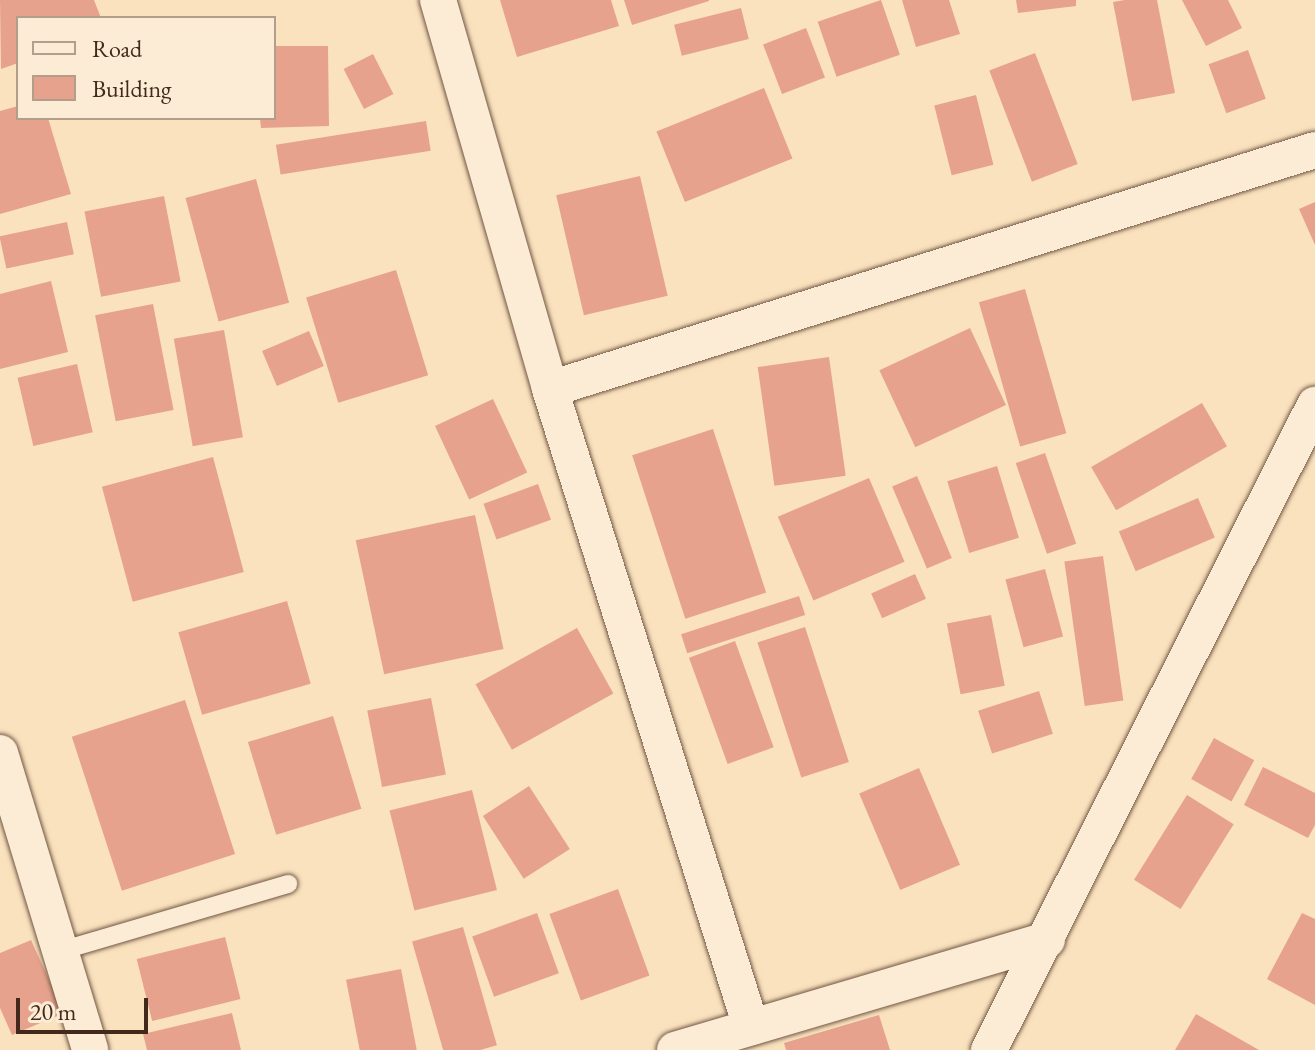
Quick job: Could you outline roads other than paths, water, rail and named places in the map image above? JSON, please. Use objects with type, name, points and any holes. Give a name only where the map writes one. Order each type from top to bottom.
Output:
[{"type":"street","points":[[438,0],[550,389],[751,1027]]},
{"type":"street","points":[[550,389],[1315,150]]},
{"type":"street","points":[[989,1050],[1315,405]]},
{"type":"street","points":[[0,753],[90,1050]]},
{"type":"street","points":[[675,1050],[1047,940]]},
{"type":"lane","points":[[60,951],[288,884]]}]
